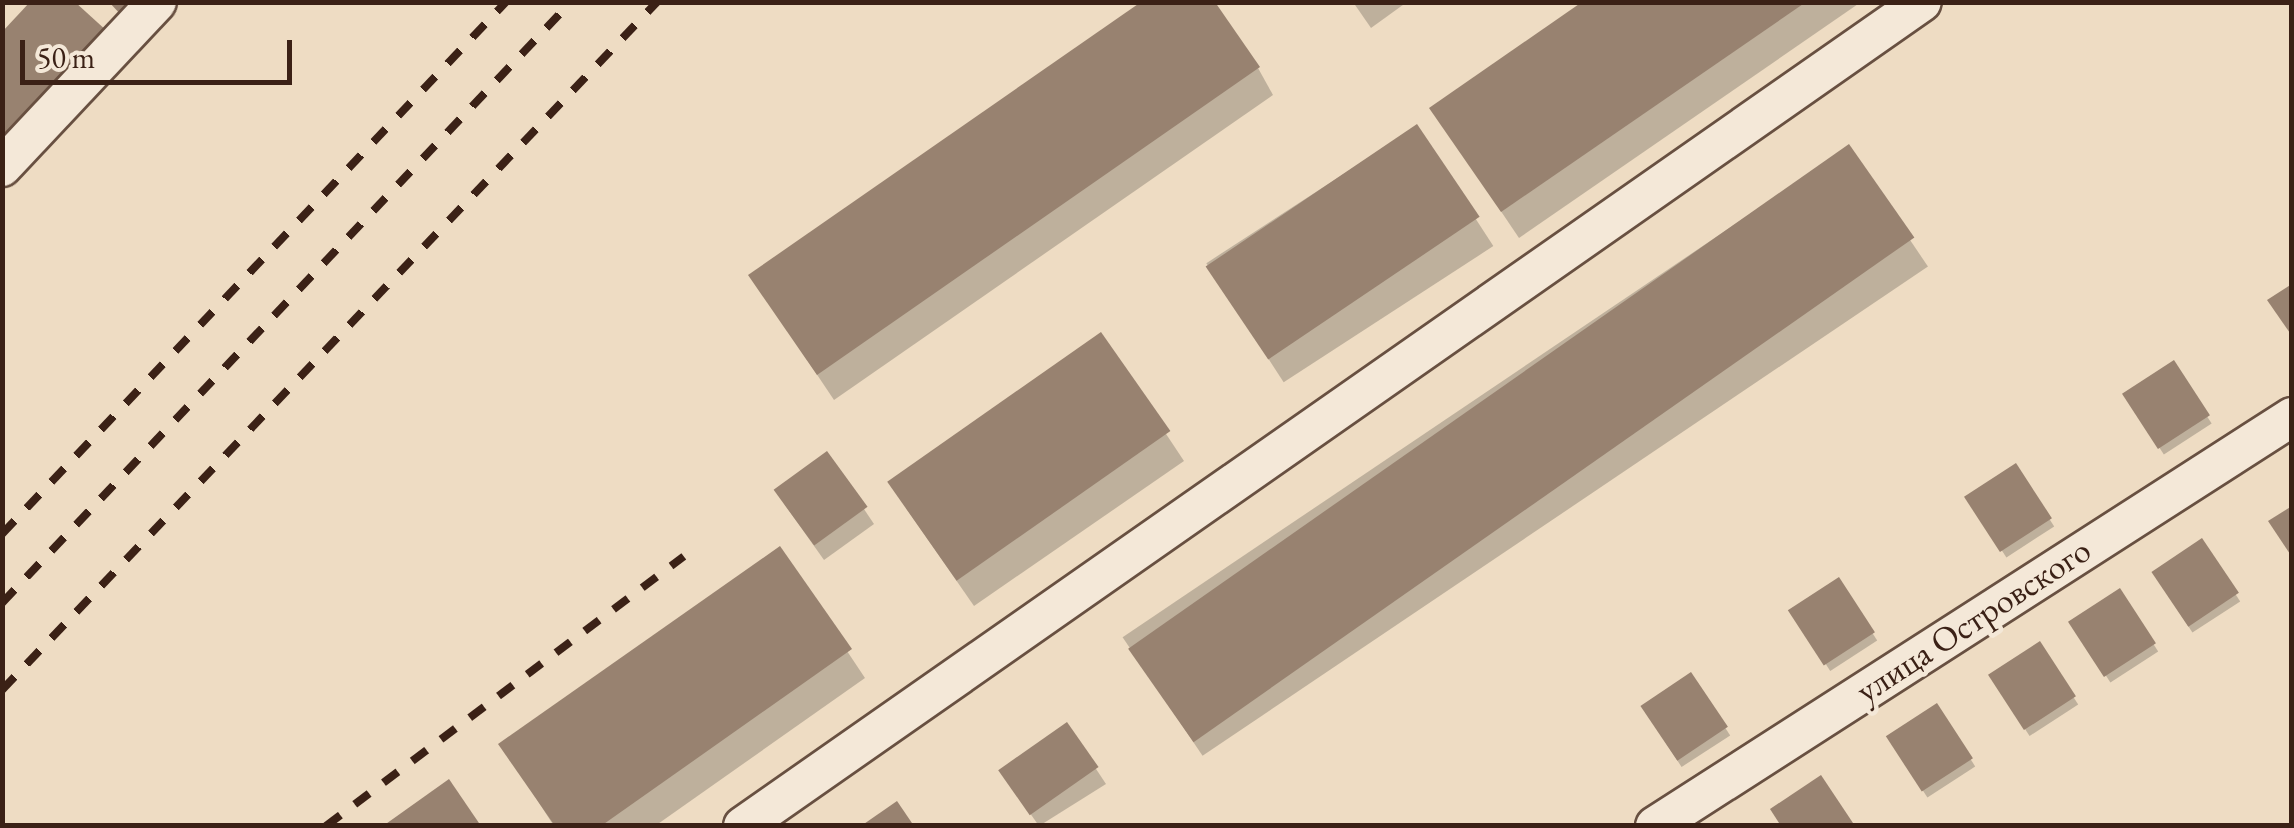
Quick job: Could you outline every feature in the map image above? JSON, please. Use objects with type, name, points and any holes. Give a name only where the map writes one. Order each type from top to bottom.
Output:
[{"type":"street","points":[[2,167],[157,2]]},
{"type":"street","points":[[743,826],[1922,2]]},
{"type":"street","name":"улица Островского","points":[[1655,826],[2292,417]]},
{"type":"building","points":[[30,2],[75,2],[108,32],[2,143],[2,32]]},
{"type":"building","points":[[109,2],[135,2],[122,16]]},
{"type":"building","points":[[1141,2],[1215,2],[1260,67],[817,375],[748,275]]},
{"type":"building","points":[[1582,2],[1806,2],[1501,212],[1429,108]]},
{"type":"building","points":[[1417,124],[1480,217],[1268,359],[1206,267]]},
{"type":"building","points":[[1849,144],[1914,237],[1194,742],[1128,649]]},
{"type":"building","points":[[2292,284],[2292,336],[2267,300]]},
{"type":"building","points":[[1101,332],[1170,431],[957,581],[887,482]]},
{"type":"building","points":[[2174,360],[2210,415],[2158,449],[2122,394]]},
{"type":"building","points":[[827,451],[868,507],[814,546],[774,490]]},
{"type":"building","points":[[2016,463],[2052,518],[2000,552],[1964,497]]},
{"type":"building","points":[[2292,506],[2292,557],[2268,521]]},
{"type":"building","points":[[2202,538],[2239,593],[2188,627],[2151,572]]},
{"type":"building","points":[[780,546],[852,649],[601,826],[555,826],[498,744]]},
{"type":"building","points":[[1839,577],[1875,632],[1824,666],[1788,610]]},
{"type":"building","points":[[2120,588],[2156,643],[2104,677],[2068,622]]},
{"type":"building","points":[[2040,641],[2076,696],[2024,730],[1988,675]]},
{"type":"building","points":[[1691,672],[1728,727],[1677,761],[1640,706]]},
{"type":"building","points":[[1937,703],[1973,758],[1922,792],[1886,736]]},
{"type":"building","points":[[1067,722],[1099,767],[1030,815],[998,770]]},
{"type":"building","points":[[1821,775],[1855,826],[1781,826],[1770,809]]},
{"type":"building","points":[[449,779],[481,826],[383,826]]},
{"type":"building","points":[[897,801],[914,826],[861,826]]},
{"type":"railway","points":[[2,534],[506,2]]},
{"type":"railway","points":[[2,603],[571,2]]},
{"type":"railway","points":[[2,690],[657,2]]},
{"type":"railway","points":[[326,826],[684,556]]}]
